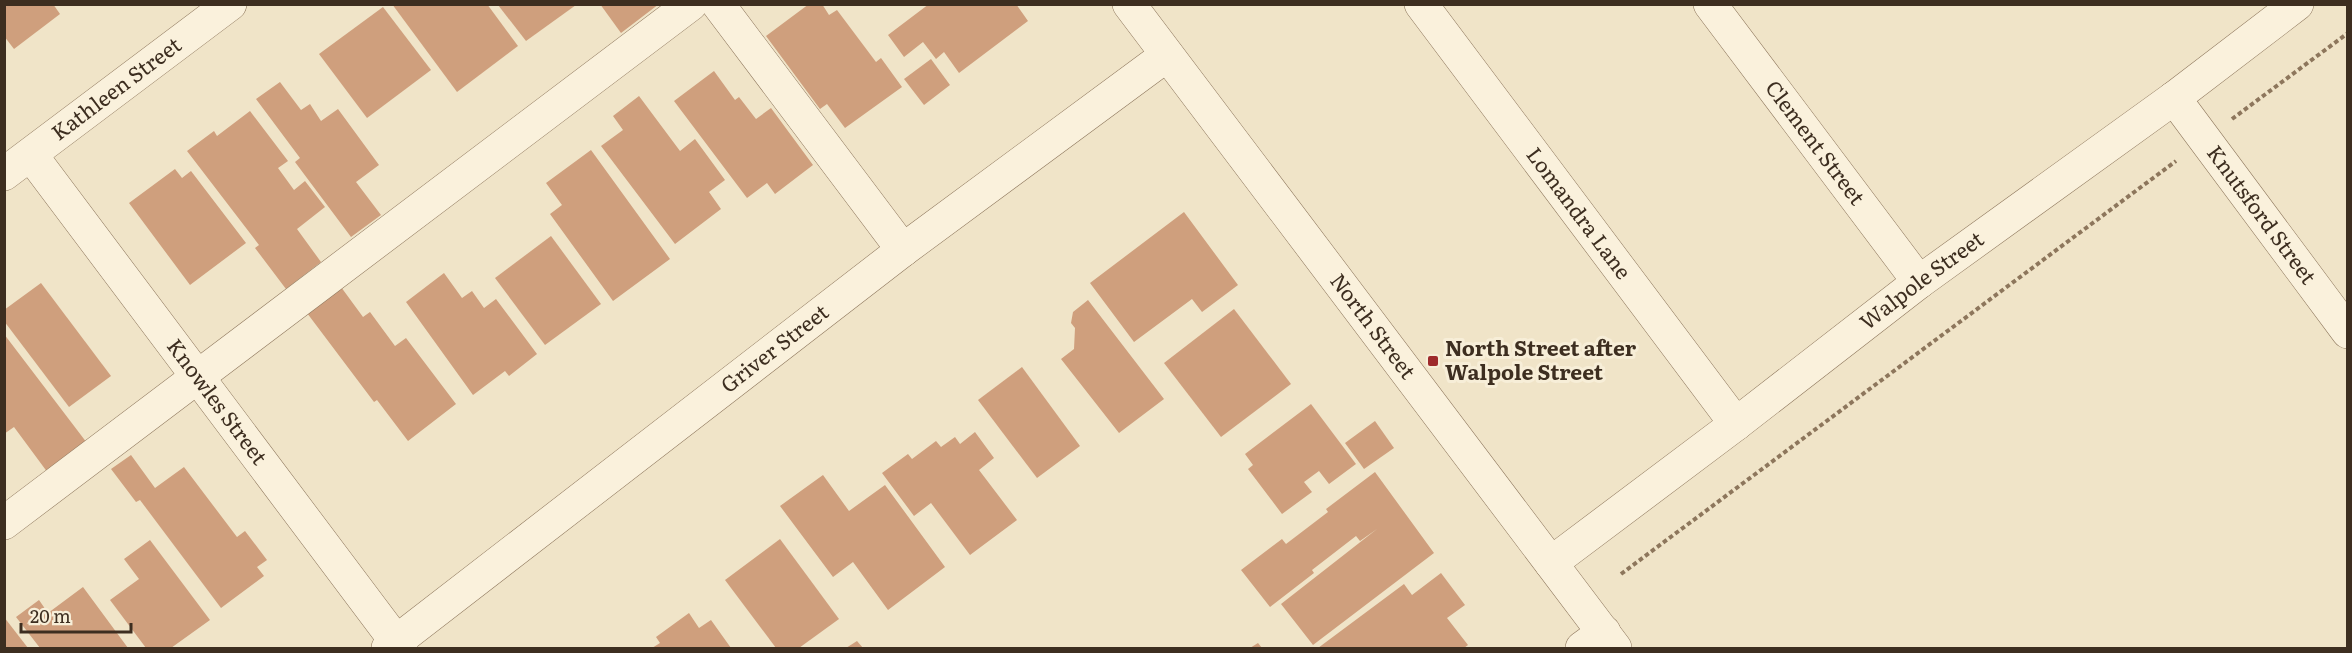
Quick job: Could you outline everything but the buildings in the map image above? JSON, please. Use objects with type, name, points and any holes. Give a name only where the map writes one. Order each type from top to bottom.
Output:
[{"type":"street","name":"Kathleen Street","points":[[4,174],[230,4]]},
{"type":"street","points":[[4,523],[691,4]]},
{"type":"street","points":[[718,4],[903,250]]},
{"type":"street","name":"North Street","points":[[1129,4],[1551,563],[1600,643]]},
{"type":"street","name":"Lomandra Lane","points":[[1421,4],[1736,424]]},
{"type":"street","name":"Clement Street","points":[[1710,4],[1919,282]]},
{"type":"street","name":"Walpole Street","points":[[1551,563],[1919,282],[2174,98],[2279,10]]},
{"type":"street","name":"Griver Street","points":[[395,646],[903,250],[1167,55]]},
{"type":"street","name":"Knutsford Street","points":[[2174,98],[2348,332]]},
{"type":"street","name":"Knowles Street","points":[[31,155],[198,377],[395,646]]},
{"type":"path","points":[[1620,574],[2348,33]]},
{"type":"place","name":"North Street after Walpole Street","points":[[1433,361]]}]
